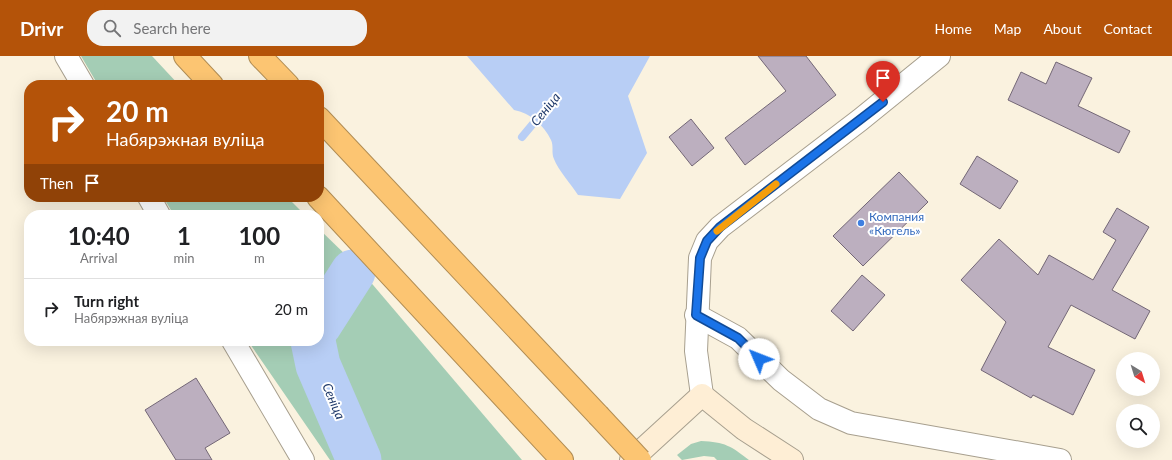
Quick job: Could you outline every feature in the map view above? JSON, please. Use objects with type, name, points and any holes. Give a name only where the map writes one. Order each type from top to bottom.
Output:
[{"type":"highway","points":[[185,56],[207,80]]},
{"type":"highway","points":[[260,56],[283,80]]},
{"type":"highway","points":[[324,123],[640,460]]},
{"type":"highway","points":[[323,202],[560,458]]},
{"type":"street","points":[[66,56],[80,80]]},
{"type":"street","points":[[792,460],[744,429],[702,395],[696,351],[696,315],[700,258],[707,241],[720,227],[860,120],[939,56]]},
{"type":"street","points":[[696,315],[738,338],[781,380],[819,409],[851,423],[1060,460]]},
{"type":"street","points":[[236,346],[303,460]]},
{"type":"street","points":[[632,460],[702,395]]},
{"type":"green space","points":[[81,56],[152,56],[174,80],[95,80]]},
{"type":"green space","points":[[166,202],[292,202],[300,210],[171,210]]},
{"type":"green space","points":[[324,234],[350,259],[324,299]]},
{"type":"green space","points":[[362,272],[522,460],[371,460],[363,441],[326,328]]},
{"type":"green space","points":[[251,346],[301,346],[303,360],[349,460],[330,460]]},
{"type":"green space","points":[[701,441],[722,444],[737,451],[749,460],[717,460],[714,457],[704,456],[682,460],[677,455],[691,444]]},
{"type":"water","points":[[467,56],[650,56],[628,96],[647,153],[620,199],[578,195],[553,157],[552,142],[545,129],[536,120],[526,114],[514,110]]},
{"type":"building","points":[[758,56],[806,56],[836,95],[745,165],[725,138],[786,91]]},
{"type":"building","points":[[1056,62],[1092,78],[1078,106],[1130,131],[1119,153],[1008,100],[1021,72],[1046,84]]},
{"type":"building","points":[[691,119],[714,148],[692,166],[669,137]]},
{"type":"building","points":[[977,156],[1018,181],[1000,209],[960,184]]},
{"type":"building","points":[[899,172],[928,202],[863,266],[833,236]]},
{"type":"building","points":[[1117,208],[1149,227],[1112,290],[1150,311],[1135,339],[1071,305],[1048,347],[1095,370],[1073,415],[1033,395],[1031,398],[981,370],[1006,322],[961,280],[999,239],[1038,275],[1049,255],[1093,280],[1116,240],[1103,232]]},
{"type":"building","points":[[862,275],[885,295],[853,331],[831,311]]},
{"type":"building","points":[[196,378],[230,433],[205,448],[212,460],[176,460],[145,410]]},
{"type":"waterway","name":"Сеніца","points":[[522,137],[542,113]]},
{"type":"waterway","name":"Сеніца","points":[[324,317],[353,272]]},
{"type":"waterway","name":"Сеніца","points":[[314,346],[318,365],[359,460]]},
{"type":"slow traffic","points":[[717,231],[720,227],[776,184]]},
{"type":"place","name":"Компания «Кюгель»","points":[[861,223]]},
{"type":"route","points":[[759,359],[738,338],[696,315],[700,258],[707,241],[720,227],[883,102]]}]
